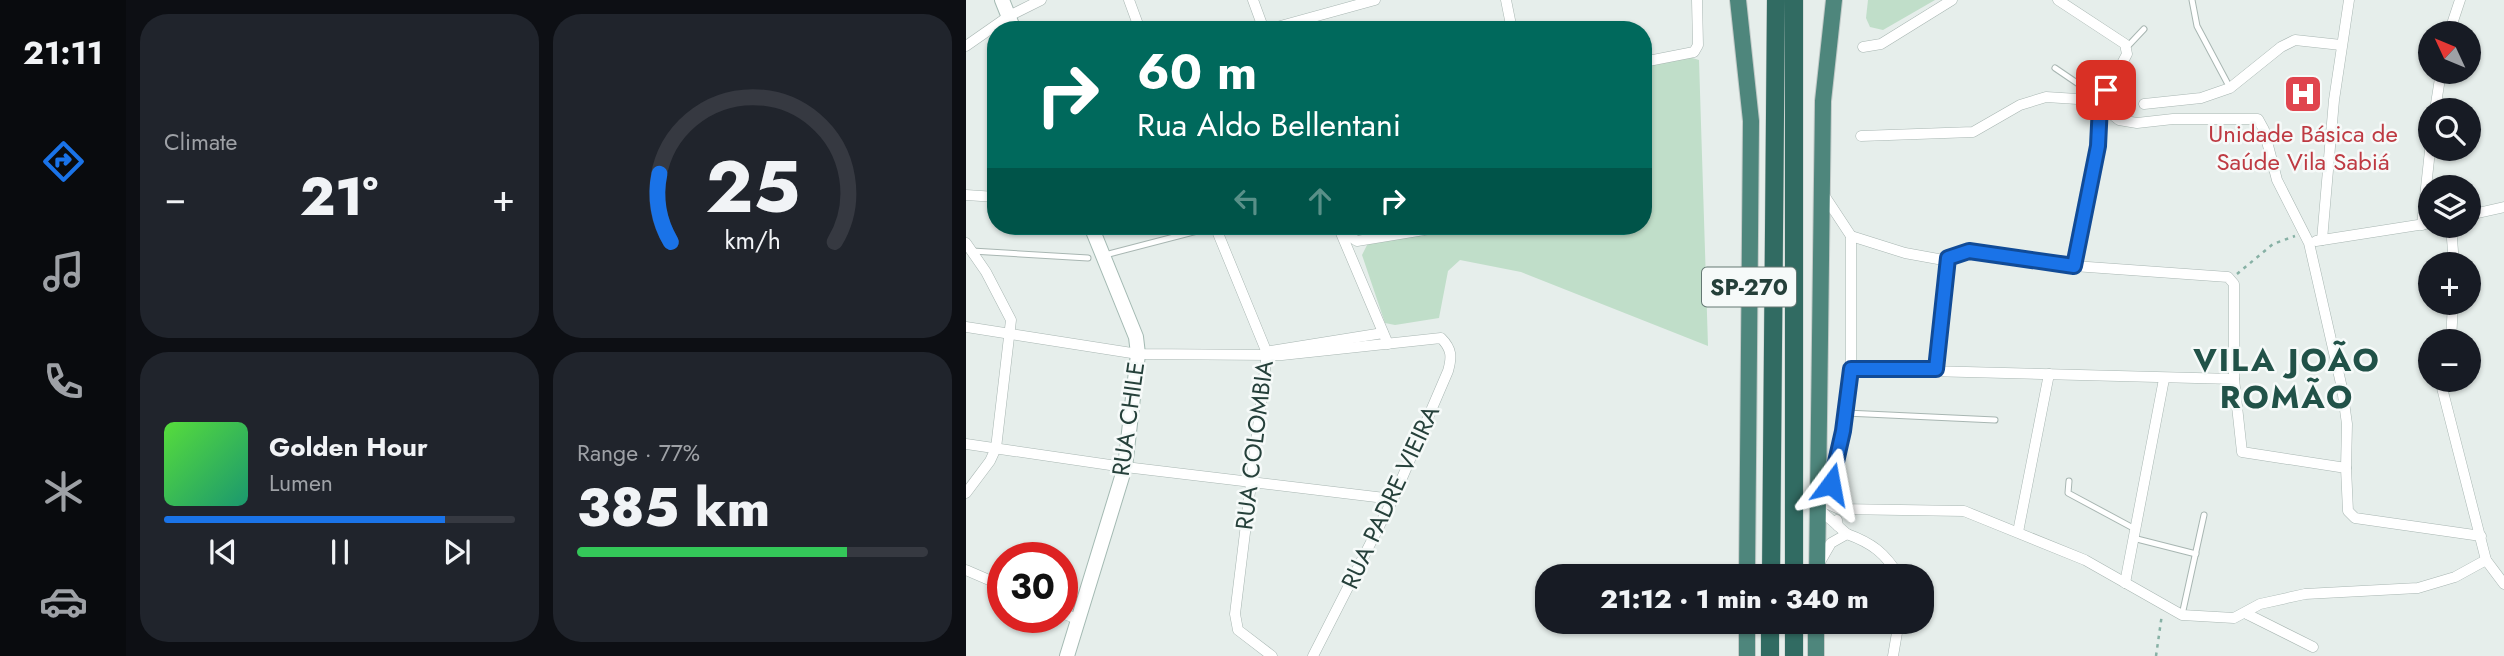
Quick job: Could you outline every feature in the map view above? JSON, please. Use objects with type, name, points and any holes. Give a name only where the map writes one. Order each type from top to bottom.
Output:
[{"type":"highway","name":"SP-270","points":[[1738,0],[1751,121],[1747,564]]},
{"type":"highway","name":"SP-270","points":[[1771,564],[1776,0]]},
{"type":"highway","name":"SP-270","points":[[1794,0],[1794,564]]},
{"type":"highway","name":"SP-270","points":[[1817,564],[1823,101],[1834,0]]},
{"type":"highway","points":[[1747,634],[1747,656]]},
{"type":"highway","points":[[1770,634],[1770,656]]},
{"type":"highway","points":[[1794,634],[1794,656]]},
{"type":"highway","points":[[1816,634],[1816,656]]},
{"type":"main road","points":[[1002,0],[1011,21]]},
{"type":"main road","name":"RUA CHILE","points":[[1078,616],[1125,467],[1138,354],[1136,337],[1095,257],[1092,235]]},
{"type":"main road","name":"RUA CHILE","points":[[1067,656],[1073,633]]},
{"type":"street","points":[[1015,21],[1041,0]]},
{"type":"street","points":[[1129,0],[1137,21]]},
{"type":"street","points":[[1253,0],[1261,21]]},
{"type":"street","points":[[1298,21],[1375,0]]},
{"type":"street","points":[[1506,0],[1510,21]]},
{"type":"street","points":[[1652,60],[1694,52],[1698,45],[1697,0]]},
{"type":"street","points":[[1863,47],[1881,44],[1952,0]]},
{"type":"street","points":[[2058,0],[2106,30],[2126,48],[2119,72],[2101,103],[2098,146],[2074,266]]},
{"type":"street","points":[[2322,240],[2341,45],[2349,0]]},
{"type":"street","points":[[2453,21],[2460,0]]},
{"type":"street","points":[[966,46],[987,36]]},
{"type":"street","points":[[2144,104],[2201,98],[2230,88],[2281,47],[2295,40],[2341,45]]},
{"type":"street","points":[[1861,136],[1973,132],[2020,105],[2046,97],[2083,97],[2101,103],[2119,120],[2137,122],[2173,119],[2258,119],[2264,130],[2277,180],[2309,243],[2342,388],[2347,424],[2348,511],[2356,518],[2481,536]]},
{"type":"street","points":[[1819,501],[1831,484],[1846,413],[1851,369],[1851,236],[1822,191]]},
{"type":"street","points":[[966,195],[987,196]]},
{"type":"street","points":[[2481,212],[2504,207]]},
{"type":"street","points":[[2309,243],[2418,225]]},
{"type":"street","name":"RUA COLOMBIA","points":[[1218,235],[1267,353],[1235,614],[1238,630],[1272,656]]},
{"type":"street","points":[[966,327],[1138,354],[1282,355],[1388,344],[1340,235]]},
{"type":"street","points":[[1349,235],[1357,240],[1390,235]]},
{"type":"street","points":[[1851,236],[1905,253],[1948,258],[1969,251],[2074,266],[2233,279],[2234,379],[2240,449],[2246,455],[2346,468]]},
{"type":"street","points":[[966,494],[990,461],[996,447],[1011,333],[1011,320],[999,295],[969,247]]},
{"type":"street","points":[[1936,369],[1948,258]]},
{"type":"street","points":[[1267,353],[1276,349],[1382,333]]},
{"type":"street","name":"RUA PADRE VIEIRA","points":[[1313,656],[1393,499],[1452,359],[1449,346],[1441,338],[1388,344]]},
{"type":"street","points":[[1851,369],[1936,369],[2164,379],[2234,379]]},
{"type":"street","points":[[2018,532],[2049,374]]},
{"type":"street","points":[[2125,583],[2164,379]]},
{"type":"street","points":[[2443,392],[2486,560],[2502,577]]},
{"type":"street","points":[[966,444],[1125,467],[1393,499]]},
{"type":"street","points":[[1819,501],[1839,509],[1964,511],[2085,560],[2182,615],[2234,618],[2247,614],[2260,604],[2305,594],[2418,588],[2455,577],[2486,560]]},
{"type":"street","points":[[1819,501],[1847,534],[1871,543],[1891,564]]},
{"type":"street","points":[[1838,526],[1839,509]]},
{"type":"street","points":[[1821,564],[1825,550],[1847,534]]},
{"type":"street","points":[[966,570],[987,579]]},
{"type":"street","points":[[2247,614],[2314,647]]},
{"type":"street","points":[[1893,656],[1897,634]]},
{"type":"lane","points":[[2192,0],[2197,26],[2230,88]]},
{"type":"lane","points":[[2126,48],[2144,29]]},
{"type":"lane","points":[[2055,68],[2101,103]]},
{"type":"lane","points":[[969,247],[1095,257],[1181,235]]},
{"type":"lane","points":[[1846,413],[1995,420]]},
{"type":"lane","points":[[2069,481],[2068,493],[2134,533],[2196,554]]},
{"type":"lane","points":[[2182,615],[2204,515]]},
{"type":"path","points":[[2101,103],[2144,104]]},
{"type":"path","points":[[2233,279],[2273,244],[2304,232]]},
{"type":"path","points":[[2155,656],[2160,624]]},
{"type":"green space","points":[[1868,0],[1935,0],[1883,30],[1870,27],[1866,18]]},
{"type":"green space","points":[[1689,57],[1699,60],[1708,346],[1521,272],[1460,260],[1448,271],[1439,318],[1395,325],[1385,323],[1362,255],[1368,243],[1415,235],[1652,235],[1652,63]]},
{"type":"place","name":"Unidade Básica de Saúde Vila Sabiá","points":[[2303,94]]},
{"type":"district","name":"VILA JOÃO ROMÃO","points":[[2287,378]]},
{"type":"route","points":[[1831,484],[1843,431],[1851,369],[1936,369],[1948,258],[1956,253],[1969,251],[2074,266],[2098,146],[2100,105],[2106,90]]}]
